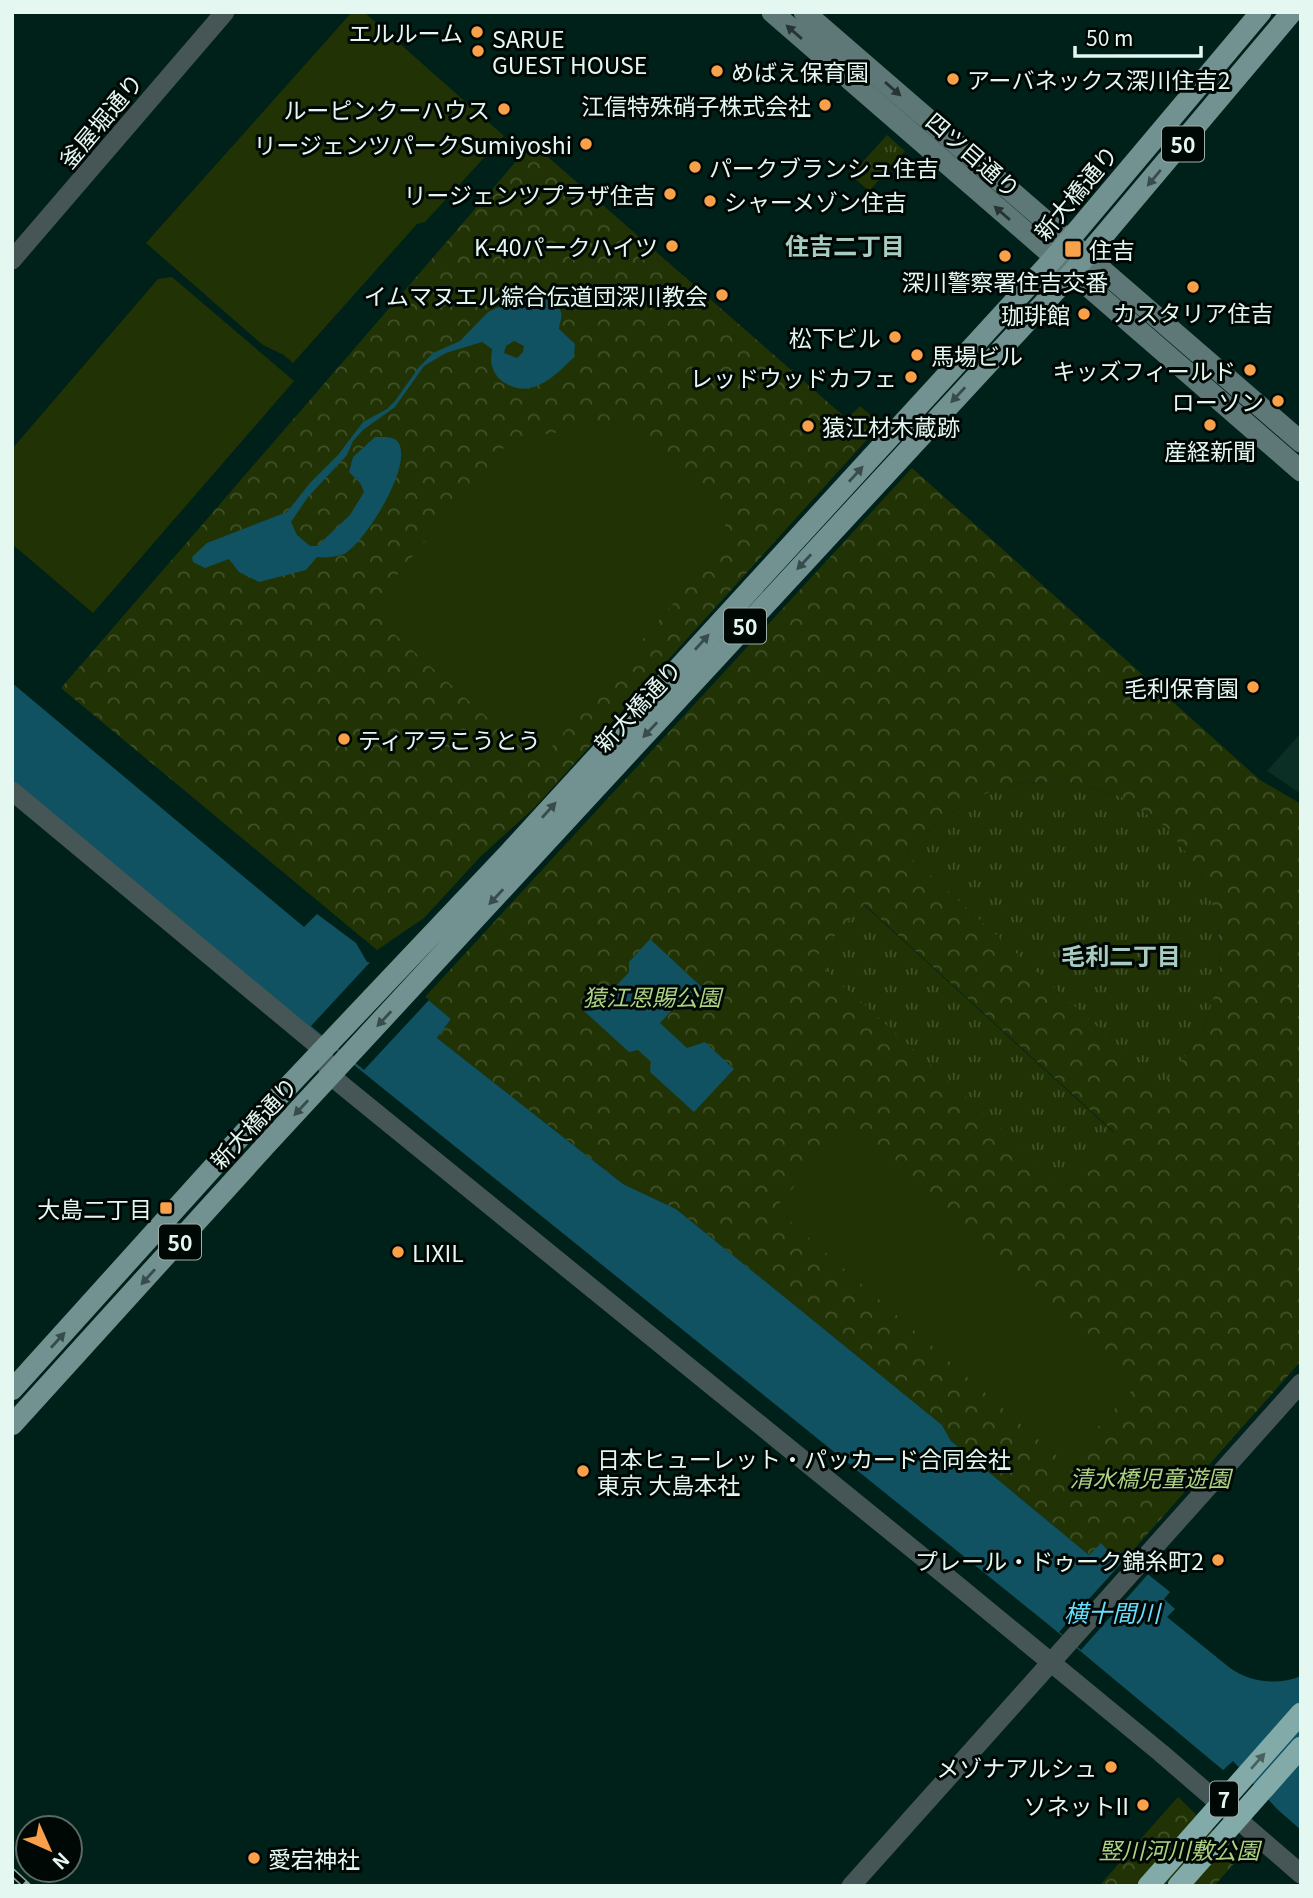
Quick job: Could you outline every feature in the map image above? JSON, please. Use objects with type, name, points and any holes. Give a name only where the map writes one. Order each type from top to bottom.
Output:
[{"type":"highway","name":"7","points":[[1148,1886],[1301,1713]]},
{"type":"highway","name":"7","points":[[1178,1886],[1301,1747]]},
{"type":"highway","points":[[1251,1804],[1301,1755]]},
{"type":"main road","name":"四ツ目通り","points":[[772,12],[1301,471]]},
{"type":"main road","name":"四ツ目通り","points":[[804,12],[1301,442]]},
{"type":"main road","name":"新大橋通り","points":[[12,1390],[244,1133],[509,853],[1054,258],[1261,12]]},
{"type":"main road","name":"新大橋通り","points":[[12,1425],[1072,273],[1292,12]]},
{"type":"street","name":"釜屋堀通り","points":[[12,260],[225,12]]},
{"type":"street","points":[[12,791],[316,1044],[326,1048],[331,1076],[1161,1753],[1301,1874]]},
{"type":"street","points":[[851,1886],[1301,1383]]},
{"type":"shaded area","points":[[1301,733],[1301,794],[1267,771]]},
{"type":"green space","points":[[352,12],[364,12],[504,136],[425,222],[417,224],[293,363],[284,355],[263,345],[146,243]]},
{"type":"green space","points":[[887,135],[905,151],[869,191],[851,175]]},
{"type":"green space","points":[[532,143],[847,419],[860,406],[881,424],[535,807],[480,857],[424,918],[377,950],[61,688]]},
{"type":"green space","points":[[172,277],[294,381],[93,613],[12,544],[12,449],[158,279]]},
{"type":"green space","points":[[625,423],[724,511],[726,541],[538,763],[382,623],[381,594],[511,439]]},
{"type":"green space","name":"猿江恩賜公園","points":[[912,468],[1260,780],[1301,804],[1301,1361],[1127,1557],[1119,1551],[1114,1556],[1089,1555],[951,1441],[942,1425],[676,1209],[623,1184],[437,1038],[451,1019],[425,997]],"holes":[[[1067,782],[1120,796],[1166,827],[1200,870],[1218,921],[1220,976],[1204,1029],[1162,1085],[906,853],[941,820],[982,795],[1019,784]],[[864,904],[1114,1132],[1065,1187],[814,959]]]},
{"type":"green space","points":[[1067,782],[1120,796],[1166,827],[1200,870],[1218,921],[1220,976],[1204,1029],[1162,1086],[906,853],[941,820],[982,795],[1019,784]]},
{"type":"green space","points":[[863,904],[1114,1133],[1064,1188],[813,959]]},
{"type":"green space","points":[[846,1129],[1132,1390],[1065,1463],[775,1208]]},
{"type":"green space","name":"竪川河川敷公園","points":[[1178,1797],[1240,1857],[1214,1886],[1099,1886]]},
{"type":"water","points":[[519,295],[554,303],[561,314],[559,329],[575,344],[574,357],[551,378],[525,389],[515,388],[499,378],[491,364],[492,349],[482,342],[446,353],[424,366],[395,407],[363,430],[353,441],[347,455],[308,497],[291,522],[297,535],[310,546],[317,546],[350,515],[364,492],[360,483],[349,472],[353,457],[375,437],[396,440],[401,450],[395,482],[364,534],[344,554],[317,557],[306,570],[259,582],[239,572],[229,559],[205,568],[193,562],[192,557],[207,543],[287,512],[310,483],[338,455],[363,422],[387,409],[433,353],[460,341],[488,312],[503,305],[501,300]],"holes":[[[514,341],[524,346],[523,352],[517,358],[504,353],[506,346]]]},
{"type":"water","name":"横十間川","points":[[12,683],[304,927],[317,914],[356,943],[367,962],[384,963],[451,1019],[437,1038],[623,1184],[676,1209],[942,1425],[951,1441],[1089,1555],[1101,1543],[1113,1556],[1119,1551],[1170,1592],[1164,1599],[1175,1609],[1167,1617],[1230,1668],[1246,1677],[1264,1681],[1283,1681],[1301,1676],[1301,1830],[1277,1809],[1233,1761],[1223,1770],[1049,1625],[143,895],[12,783]]},
{"type":"water","points":[[650,939],[707,992],[691,1009],[675,1007],[660,1023],[687,1048],[705,1042],[734,1069],[694,1112],[650,1072],[651,1062],[638,1050],[629,1052],[584,1011],[607,986],[617,985],[629,972],[629,962]]},
{"type":"pier","points":[[373,959],[379,959],[429,1000],[364,1070],[311,1026]]},
{"type":"pier","points":[[1127,1557],[1149,1573],[1081,1650],[1059,1632]]},
{"type":"railway","points":[[12,1872],[27,1886]]},
{"type":"place","name":"エルルーム","points":[[477,32]]},
{"type":"place","name":"SARUE GUEST HOUSE","points":[[478,51]]},
{"type":"place","name":"めばえ保育園","points":[[717,71]]},
{"type":"place","name":"アーバネックス深川住吉2","points":[[953,79]]},
{"type":"place","name":"江信特殊硝子株式会社","points":[[825,105]]},
{"type":"place","name":"ルーピンクーハウス","points":[[504,109]]},
{"type":"place","name":"リージェンツパークSumiyoshi","points":[[586,144]]},
{"type":"place","name":"パークブランシュ住吉","points":[[695,167]]},
{"type":"place","name":"リージェンツプラザ住吉","points":[[670,194]]},
{"type":"place","name":"シャーメゾン住吉","points":[[710,201]]},
{"type":"place","name":"K-40パークハイツ","points":[[672,246]]},
{"type":"place","name":"住吉","points":[[1073,249]]},
{"type":"place","name":"深川警察署住吉交番","points":[[1005,256]]},
{"type":"place","name":"カスタリア住吉","points":[[1193,287]]},
{"type":"place","name":"イムマヌエル綜合伝道団深川教会","points":[[722,295]]},
{"type":"place","name":"珈琲館","points":[[1084,314]]},
{"type":"place","name":"松下ビル","points":[[895,337]]},
{"type":"place","name":"馬場ビル","points":[[917,355]]},
{"type":"place","name":"キッズフィールド","points":[[1250,370]]},
{"type":"place","name":"レッドウッドカフェ","points":[[911,377]]},
{"type":"place","name":"ローソン","points":[[1278,401]]},
{"type":"place","name":"産経新聞","points":[[1210,425]]},
{"type":"place","name":"猿江材木蔵跡","points":[[808,426]]},
{"type":"place","name":"毛利保育園","points":[[1253,687]]},
{"type":"place","name":"ティアラこうとう","points":[[344,739]]},
{"type":"place","name":"大島二丁目","points":[[166,1208]]},
{"type":"place","name":"LIXIL","points":[[398,1252]]},
{"type":"place","name":"日本ヒューレット・パッカード合同会社 東京 大島本社","points":[[583,1471]]},
{"type":"place","name":"プレール・ドゥーク錦糸町2","points":[[1218,1560]]},
{"type":"place","name":"メゾナアルシュ","points":[[1111,1767]]},
{"type":"place","name":"ソネットII","points":[[1143,1805]]},
{"type":"place","name":"愛宕神社","points":[[254,1858]]},
{"type":"district","name":"住吉二丁目","points":[[845,244]]},
{"type":"district","name":"毛利二丁目","points":[[1121,954]]},
{"type":"park label","name":"清水橋児童遊園","points":[[1150,1477]]}]
